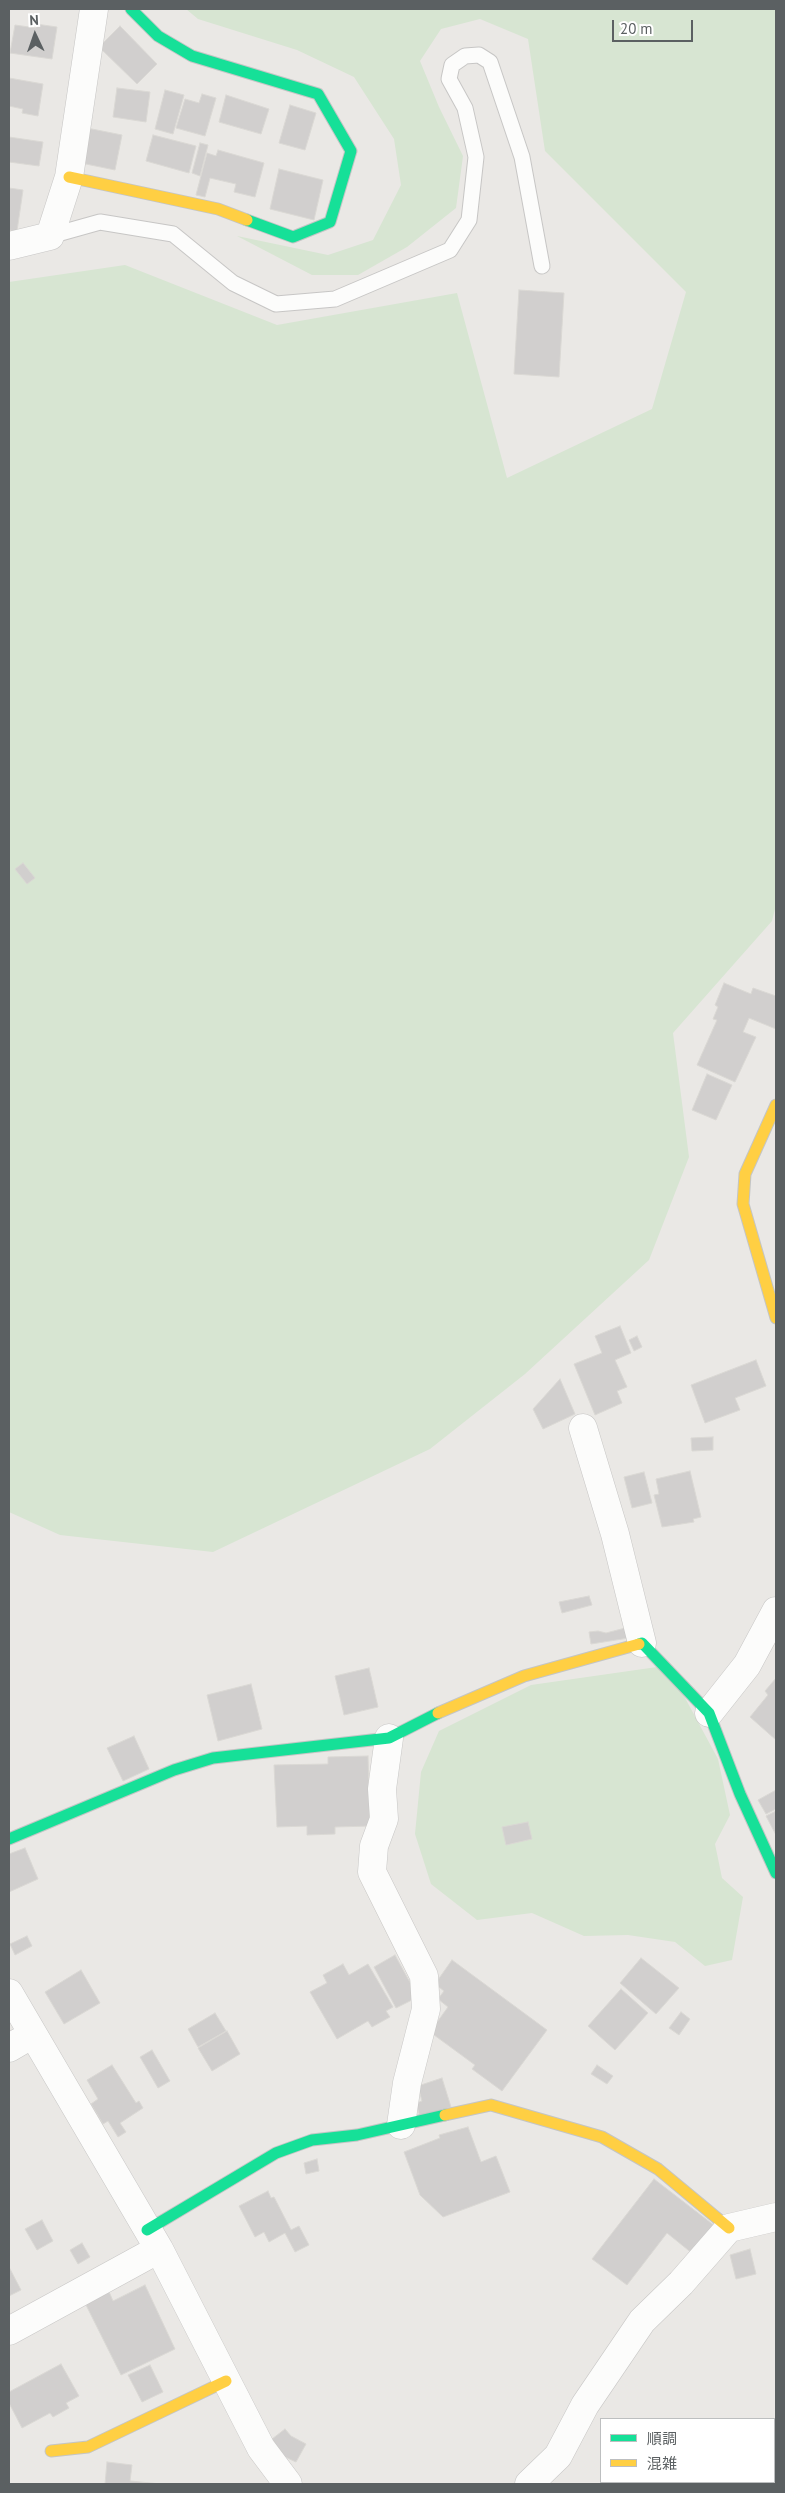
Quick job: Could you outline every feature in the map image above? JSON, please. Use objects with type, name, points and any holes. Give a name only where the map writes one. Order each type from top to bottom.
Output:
[{"type":"street","points":[[9,246],[50,236],[69,177],[94,9]]},
{"type":"street","points":[[69,177],[218,209],[294,237],[330,222],[351,152],[318,94],[192,56],[158,36],[131,9]]},
{"type":"street","points":[[776,1105],[745,1174],[743,1204],[776,1318]]},
{"type":"street","points":[[583,1428],[616,1534],[642,1643],[709,1714],[740,1794],[776,1873]]},
{"type":"street","points":[[709,1714],[747,1665],[776,1611]]},
{"type":"street","points":[[9,1839],[174,1770],[213,1758],[389,1738],[457,1703],[524,1676],[642,1643]]},
{"type":"street","points":[[389,1738],[382,1788],[384,1819],[374,1846],[372,1872],[424,1976],[426,2009],[407,2083],[401,2125]]},
{"type":"street","points":[[9,1993],[153,2239],[261,2448],[288,2484]]},
{"type":"street","points":[[9,2048],[34,2034]]},
{"type":"street","points":[[9,2331],[153,2239],[276,2153],[312,2140],[357,2135],[491,2104],[602,2137],[658,2169],[729,2228]]},
{"type":"street","points":[[529,2484],[558,2456],[585,2405],[642,2321],[681,2283],[729,2228],[776,2218]]},
{"type":"street","points":[[51,2451],[88,2447],[226,2381]]},
{"type":"lane","points":[[50,236],[100,222],[173,234],[233,283],[276,304],[335,299],[450,250],[468,220],[476,157],[464,108],[449,79],[452,65],[465,56],[479,55],[490,62],[522,157],[542,266]]},
{"type":"green space","points":[[186,9],[776,9],[776,905],[772,921],[673,1033],[689,1157],[649,1260],[525,1374],[430,1449],[213,1552],[60,1535],[9,1512],[9,282],[125,265],[277,325],[457,293],[507,478],[652,409],[686,292],[545,151],[528,39],[480,19],[441,29],[420,61],[439,107],[463,156],[456,208],[407,247],[358,275],[312,275],[237,236],[328,255],[373,240],[401,185],[394,139],[354,77],[297,50],[198,19]]},
{"type":"green space","points":[[657,1667],[677,1683],[718,1759],[730,1815],[715,1844],[722,1878],[743,1897],[732,1960],[705,1966],[675,1942],[628,1935],[584,1936],[532,1913],[477,1920],[431,1884],[415,1834],[421,1772],[439,1731],[531,1685]]},
{"type":"building","points":[[36,24],[57,27],[52,59],[10,53],[15,25],[36,28]]},
{"type":"building","points":[[120,26],[157,64],[137,84],[99,47]]},
{"type":"building","points":[[9,78],[43,84],[38,116],[22,113],[23,109],[9,106]]},
{"type":"building","points":[[117,88],[150,92],[146,122],[113,117]]},
{"type":"building","points":[[165,90],[184,95],[173,134],[155,129]]},
{"type":"building","points":[[202,94],[216,98],[205,136],[176,128],[185,99],[199,103]]},
{"type":"building","points":[[226,95],[269,109],[261,134],[219,122]]},
{"type":"building","points":[[290,105],[316,113],[305,150],[279,143]]},
{"type":"building","points":[[87,128],[122,135],[115,170],[81,163]]},
{"type":"building","points":[[153,135],[196,146],[189,173],[146,161]]},
{"type":"building","points":[[9,137],[43,142],[39,166],[9,162]]},
{"type":"building","points":[[200,143],[208,145],[200,176],[192,173]]},
{"type":"building","points":[[218,150],[264,163],[255,197],[234,192],[236,184],[210,178],[205,197],[196,195],[207,153],[216,156]]},
{"type":"building","points":[[279,169],[323,180],[314,220],[270,209]]},
{"type":"building","points":[[9,188],[23,190],[17,231],[9,230]]},
{"type":"building","points":[[519,290],[564,293],[559,377],[514,374]]},
{"type":"building","points":[[23,863],[35,878],[27,884],[15,869]]},
{"type":"building","points":[[724,983],[751,994],[753,988],[776,996],[776,1029],[749,1018],[743,1032],[756,1037],[735,1082],[697,1065],[717,1020],[713,1019],[718,1007],[715,1005]]},
{"type":"building","points":[[707,1074],[732,1085],[716,1120],[692,1110]]},
{"type":"building","points":[[620,1326],[631,1353],[615,1360],[627,1387],[617,1391],[622,1403],[595,1415],[574,1364],[602,1353],[595,1336]]},
{"type":"building","points":[[637,1336],[642,1347],[634,1351],[629,1340]]},
{"type":"building","points":[[756,1360],[766,1386],[735,1398],[740,1410],[705,1423],[691,1385]]},
{"type":"building","points":[[560,1379],[575,1414],[543,1429],[533,1409]]},
{"type":"building","points":[[713,1437],[713,1450],[692,1451],[691,1438]]},
{"type":"building","points":[[690,1471],[701,1517],[693,1519],[694,1522],[662,1527],[654,1495],[659,1494],[656,1479]]},
{"type":"building","points":[[644,1472],[652,1503],[632,1508],[624,1477]]},
{"type":"building","points":[[589,1596],[592,1605],[562,1613],[559,1602]]},
{"type":"building","points":[[633,1626],[635,1637],[591,1644],[589,1632],[598,1631],[606,1633]]},
{"type":"building","points":[[369,1668],[378,1707],[344,1715],[335,1676]]},
{"type":"building","points":[[776,1678],[776,1740],[750,1717],[768,1695],[765,1691]]},
{"type":"building","points":[[251,1684],[262,1729],[218,1741],[207,1695]]},
{"type":"building","points":[[134,1736],[149,1769],[123,1781],[107,1748]]},
{"type":"building","points":[[368,1756],[370,1826],[335,1827],[335,1834],[307,1835],[307,1826],[277,1827],[274,1765],[328,1764],[328,1757]]},
{"type":"building","points":[[776,1790],[776,1809],[766,1814],[758,1800]]},
{"type":"building","points":[[776,1811],[776,1835],[766,1816]]},
{"type":"building","points":[[528,1822],[532,1839],[506,1845],[502,1827]]},
{"type":"building","points":[[25,1848],[38,1879],[9,1892],[9,1854]]},
{"type":"building","points":[[27,1936],[32,1946],[15,1955],[10,1944]]},
{"type":"building","points":[[395,1955],[418,1997],[396,2008],[374,1967]]},
{"type":"building","points":[[641,1958],[679,1988],[656,2014],[620,1983]]},
{"type":"building","points":[[452,1960],[547,2030],[502,2091],[472,2069],[475,2065],[430,2032],[448,2007],[438,1999],[444,1991],[435,1984]]},
{"type":"building","points":[[343,1964],[349,1975],[368,1964],[393,2007],[386,2011],[390,2017],[372,2027],[368,2021],[337,2039],[310,1992],[327,1983],[323,1975]]},
{"type":"building","points":[[81,1970],[100,2003],[64,2024],[45,1992]]},
{"type":"building","points":[[621,1989],[648,2013],[615,2050],[588,2026]]},
{"type":"building","points":[[681,2012],[690,2019],[679,2035],[669,2028]]},
{"type":"building","points":[[215,2013],[226,2031],[198,2047],[188,2029]]},
{"type":"building","points":[[227,2031],[240,2054],[212,2071],[198,2048]]},
{"type":"building","points":[[152,2050],[170,2081],[158,2088],[140,2057]]},
{"type":"building","points":[[112,2065],[136,2103],[139,2101],[143,2108],[120,2123],[126,2132],[118,2137],[108,2121],[103,2124],[91,2104],[98,2099],[87,2080]]},
{"type":"building","points":[[597,2065],[613,2076],[607,2084],[591,2074]]},
{"type":"building","points":[[442,2078],[451,2107],[420,2117],[416,2103],[422,2101],[418,2086]]},
{"type":"building","points":[[468,2127],[481,2162],[496,2156],[510,2192],[443,2217],[420,2195],[404,2152],[440,2138],[439,2135]]},
{"type":"building","points":[[317,2159],[319,2171],[306,2174],[304,2163]]},
{"type":"building","points":[[654,2179],[715,2226],[693,2254],[667,2233],[627,2285],[592,2259]]},
{"type":"building","points":[[268,2191],[271,2198],[274,2197],[291,2230],[299,2226],[309,2245],[295,2252],[285,2233],[269,2242],[264,2232],[255,2237],[239,2206]]},
{"type":"building","points":[[42,2220],[53,2241],[37,2250],[25,2229]]},
{"type":"building","points":[[82,2243],[90,2257],[78,2264],[70,2250]]},
{"type":"building","points":[[750,2249],[756,2274],[736,2279],[730,2255]]},
{"type":"building","points":[[9,2267],[21,2290],[9,2296]]},
{"type":"building","points":[[145,2285],[175,2349],[121,2375],[83,2299],[107,2287],[113,2301]]},
{"type":"building","points":[[61,2364],[79,2396],[66,2403],[69,2408],[53,2417],[50,2413],[22,2428],[9,2403],[9,2392]]},
{"type":"building","points":[[150,2365],[163,2392],[142,2402],[128,2375]]},
{"type":"building","points":[[285,2429],[291,2436],[306,2444],[296,2462],[283,2456],[272,2439]]},
{"type":"building","points":[[107,2462],[132,2465],[130,2481],[161,2484],[105,2484]]},
{"type":"building","points":[[646,2483],[667,2483],[666,2484]]},
{"type":"traffic: fast","points":[[131,9],[158,36],[192,56],[318,94],[351,151],[330,222],[293,237],[247,220]]},
{"type":"traffic: fast","points":[[639,1644],[642,1643],[709,1713],[740,1794],[776,1873]]},
{"type":"traffic: fast","points":[[9,1839],[174,1770],[213,1758],[389,1738],[438,1713]]},
{"type":"traffic: fast","points":[[147,2230],[276,2153],[312,2140],[357,2135],[445,2115]]},
{"type":"traffic: slow","points":[[69,177],[218,209],[247,220]]},
{"type":"traffic: slow","points":[[776,1105],[745,1174],[743,1204],[776,1318]]},
{"type":"traffic: slow","points":[[438,1713],[524,1676],[639,1644]]},
{"type":"traffic: slow","points":[[445,2115],[491,2105],[602,2137],[658,2169],[729,2228]]},
{"type":"traffic: slow","points":[[51,2451],[88,2447],[226,2381]]}]
